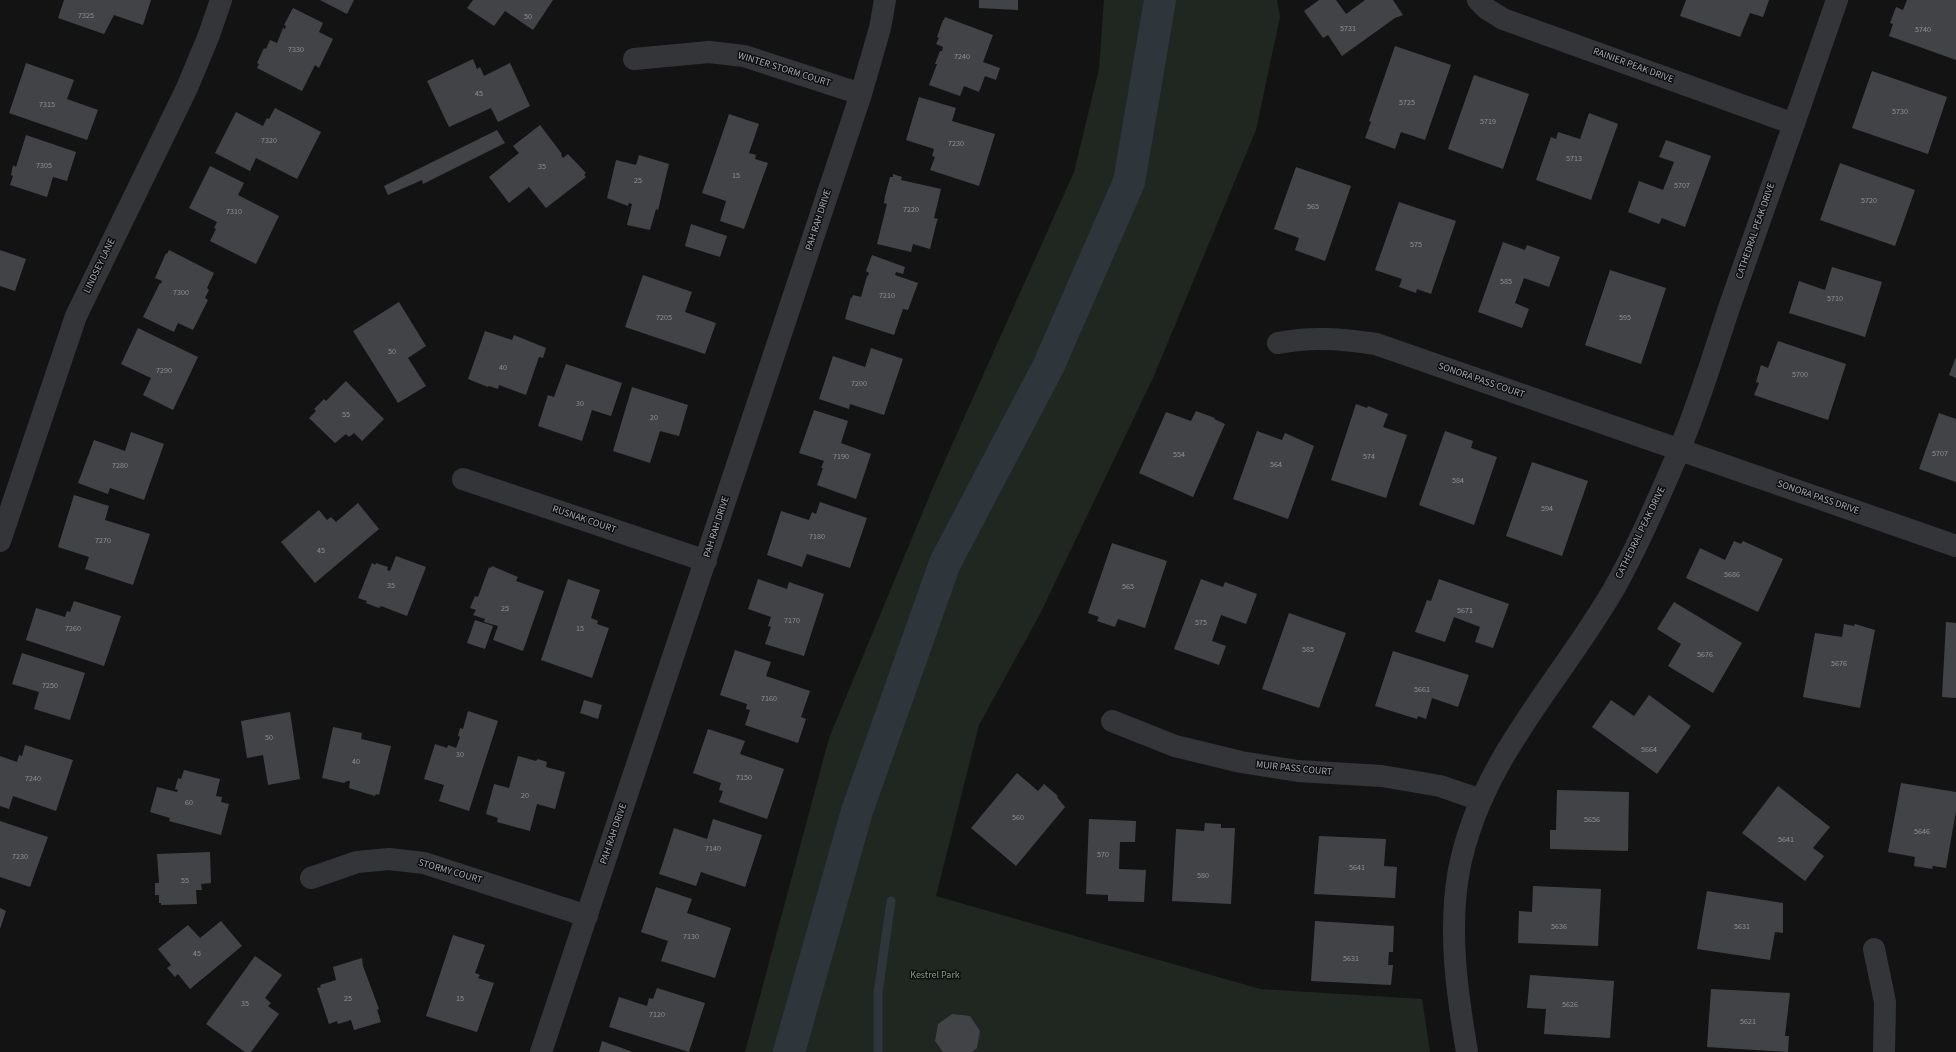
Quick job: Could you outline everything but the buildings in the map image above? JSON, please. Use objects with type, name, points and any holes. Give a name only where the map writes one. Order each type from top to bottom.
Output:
[{"type":"street","name":"LINDSEY LANE","points":[[0,541],[76,316],[187,88],[209,35],[221,0]]},
{"type":"street","name":"PAH RAH DRIVE","points":[[541,1052],[861,94],[880,28],[885,0]]},
{"type":"street","name":"RAINIER PEAK DRIVE","points":[[1478,0],[1486,9],[1503,19],[1794,124]]},
{"type":"street","name":"CATHEDRAL PEAK DRIVE","points":[[1467,1052],[1456,988],[1454,927],[1459,871],[1481,800],[1492,776],[1523,724],[1571,657],[1615,586],[1679,450],[1837,0]]},
{"type":"street","name":"WINTER STORM COURT","points":[[634,59],[709,52],[744,56],[861,94]]},
{"type":"street","name":"SONORA PASS COURT","points":[[1278,343],[1297,339],[1341,338],[1376,344],[1679,450]]},
{"type":"street","name":"SONORA PASS DRIVE","points":[[1679,450],[1956,546]]},
{"type":"street","name":"RUSNAK COURT","points":[[463,479],[706,561]]},
{"type":"street","name":"MUIR PASS COURT","points":[[1112,721],[1175,746],[1241,762],[1298,770],[1382,776],[1440,786],[1481,800]]},
{"type":"street","name":"STORMY COURT","points":[[311,878],[357,862],[389,859],[424,862],[587,916]]},
{"type":"street","points":[[1874,949],[1885,1002],[1884,1052]]},
{"type":"green space","name":"Kestrel Park","points":[[1104,0],[1277,0],[1280,17],[1256,130],[1153,378],[1040,614],[979,725],[936,896],[1260,989],[1422,999],[1430,1052],[745,1052],[829,738],[934,485],[1074,172],[1099,69]]},
{"type":"waterway","points":[[789,1052],[857,811],[945,563],[1048,367],[1129,182],[1160,0]]},
{"type":"waterway","points":[[878,1052],[878,993],[891,901]]}]
